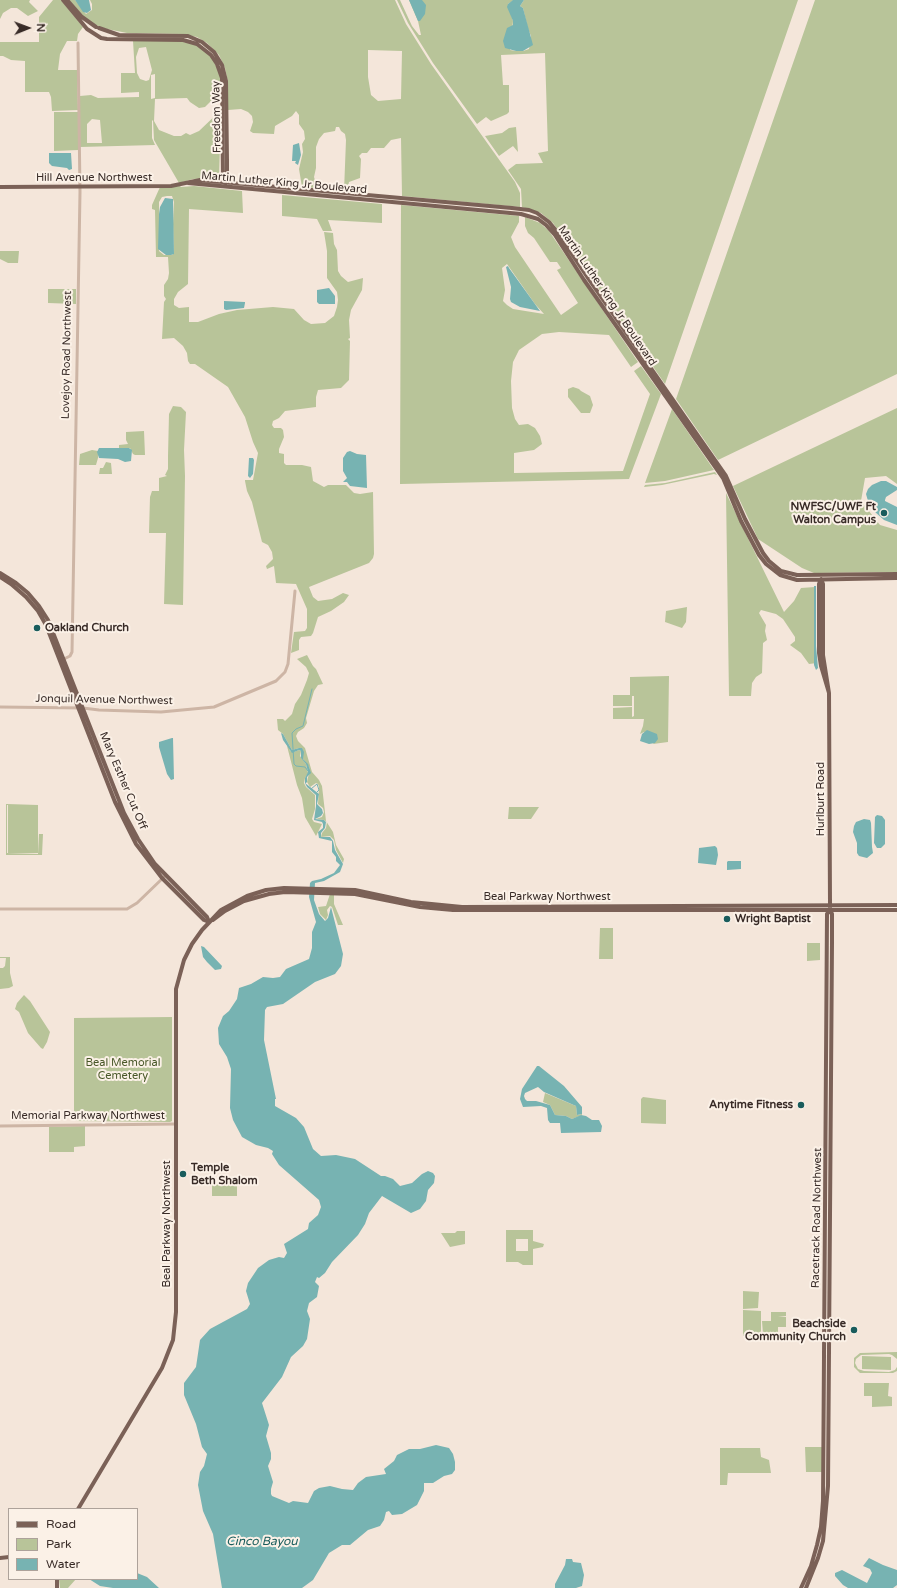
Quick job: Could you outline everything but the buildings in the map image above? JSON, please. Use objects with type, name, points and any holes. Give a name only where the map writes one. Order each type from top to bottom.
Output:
[{"type":"main road","name":"Freedom Way","points":[[63,0],[87,29],[106,39],[183,40],[197,44],[207,50],[217,64],[222,78],[226,177],[224,182]]},
{"type":"main road","name":"Freedom Way","points":[[67,0],[82,17],[99,28],[111,33],[129,35],[188,36],[198,39],[211,48],[220,60],[226,75],[225,160]]},
{"type":"main road","points":[[217,182],[222,178],[221,162],[225,160]]},
{"type":"main road","points":[[225,160],[230,185]]},
{"type":"main road","name":"Martin Luther King Jr Boulevard","points":[[188,183],[196,180],[224,182]]},
{"type":"main road","points":[[206,185],[219,185],[224,182],[230,185]]},
{"type":"main road","name":"Hill Avenue Northwest","points":[[0,188],[171,186],[188,183]]},
{"type":"main road","name":"Martin Luther King Jr Boulevard","points":[[188,183],[230,185],[383,199],[525,214],[535,217],[546,225],[723,478],[741,521],[762,560],[773,571],[796,580],[810,580],[821,577],[897,574]]},
{"type":"main road","name":"Martin Luther King Jr Boulevard","points":[[383,199],[526,210],[537,214],[549,222],[726,476],[745,519],[766,558],[778,569],[797,575],[831,579],[897,578]]},
{"type":"main road","name":"Mary Esther Cut Off","points":[[0,573],[32,597],[43,616]]},
{"type":"main road","name":"Mary Esther Cut Off","points":[[0,577],[26,597],[52,627],[62,660],[100,756],[131,828],[173,890],[204,920],[209,922]]},
{"type":"main road","name":"Hurlburt Road","points":[[821,577],[823,655],[829,693],[830,905]]},
{"type":"main road","points":[[810,580],[817,583],[821,588],[831,579]]},
{"type":"main road","name":"Mary Esther Cut Off","points":[[163,877],[182,892],[206,916],[209,922]]},
{"type":"main road","name":"Beal Parkway Northwest","points":[[79,1508],[159,1373],[172,1341],[176,1312],[177,986],[181,968],[188,950],[214,916],[227,906],[250,895],[277,889],[308,891],[355,890],[436,905],[492,907],[897,905]]},
{"type":"main road","points":[[173,890],[182,892]]},
{"type":"main road","name":"Beal Parkway Northwest","points":[[209,922],[240,903],[269,894],[291,892],[295,890],[308,891]]},
{"type":"main road","name":"Beal Parkway Northwest","points":[[315,891],[355,894],[420,907],[451,910],[897,910]]},
{"type":"main road","points":[[240,903],[250,895]]},
{"type":"main road","points":[[794,910],[798,907],[798,905]]},
{"type":"main road","name":"Racetrack Road Northwest","points":[[823,1527],[828,1486],[832,967],[832,914],[830,905]]},
{"type":"main road","points":[[570,906],[574,910],[583,906]]},
{"type":"main road","points":[[488,910],[492,907]]},
{"type":"main road","points":[[819,910],[825,914],[827,918]]},
{"type":"main road","name":"Racetrack Road Northwest","points":[[823,1527],[827,914],[830,910]]},
{"type":"main road","points":[[206,916],[214,916]]},
{"type":"main road","points":[[825,1316],[829,1312]]},
{"type":"main road","points":[[801,1588],[823,1527]]},
{"type":"main road","points":[[806,1588],[818,1558],[823,1527]]},
{"type":"street","name":"Lovejoy Road Northwest","points":[[62,660],[70,656],[72,652],[79,187],[78,43]]},
{"type":"street","name":"Jonquil Avenue Northwest","points":[[0,708],[81,708],[161,712],[192,708],[208,708],[276,681],[283,675],[288,668],[295,591]]},
{"type":"street","points":[[0,909],[125,909],[137,904],[163,877]]},
{"type":"street","name":"Memorial Parkway Northwest","points":[[0,1126],[176,1124]]},
{"type":"green space","points":[[0,0],[30,0],[29,2],[38,11],[28,16],[17,8],[11,8],[3,13],[0,19]]},
{"type":"green space","points":[[53,0],[61,0],[83,27],[78,34],[77,41],[67,41],[60,54],[58,70],[77,70],[78,110],[52,111],[49,92],[25,92],[25,61],[11,60],[0,56],[0,42],[39,42],[39,17]]},
{"type":"green space","points":[[69,0],[75,0],[86,14],[92,10],[90,0],[395,0],[406,24],[431,64],[515,182],[520,193],[520,207],[402,196],[401,138],[391,140],[384,148],[371,148],[367,153],[362,153],[359,156],[361,159],[360,178],[349,182],[347,191],[344,191],[346,140],[345,134],[339,127],[336,127],[335,131],[324,133],[319,139],[316,147],[316,168],[314,177],[317,187],[302,187],[299,169],[303,152],[302,144],[305,139],[304,131],[299,124],[299,115],[296,111],[292,116],[275,126],[274,134],[253,133],[250,131],[253,122],[252,116],[248,112],[241,109],[228,110],[228,82],[225,68],[219,55],[207,43],[197,37],[183,34],[127,33],[102,28],[87,20]],"holes":[[[368,50],[402,51],[401,99],[378,101],[371,95],[368,77]]]},
{"type":"green space","points":[[397,0],[400,0],[412,26],[419,35],[421,35],[418,21],[409,0],[514,0],[508,4],[513,21],[510,50],[523,51],[529,49],[531,36],[523,8],[520,6],[524,0],[798,0],[665,384],[553,223],[541,213],[522,207],[521,189],[508,170],[516,164],[543,163],[538,153],[548,151],[545,53],[501,55],[503,85],[509,85],[509,112],[491,121],[486,117],[477,124],[433,63],[408,23]]},
{"type":"green space","points":[[815,0],[897,0],[897,374],[718,460],[676,399]]},
{"type":"green space","points":[[133,41],[177,41],[195,44],[212,57],[220,75],[221,91],[205,107],[199,108],[187,98],[155,99],[154,121],[159,130],[174,136],[181,136],[186,133],[190,135],[199,131],[221,110],[219,178],[193,179],[179,183],[154,140],[153,120],[152,138],[155,145],[80,147],[80,96],[91,95],[98,98],[139,97],[139,92],[121,93],[121,73],[135,73]],"holes":[[[146,47],[152,70],[149,80],[146,81],[140,79],[137,73],[136,57],[139,48]],[[155,74],[155,98],[151,99],[151,75]],[[92,119],[100,120],[102,143],[87,143],[87,124]]]},
{"type":"green space","points":[[54,112],[78,112],[78,150],[54,151]]},
{"type":"green space","points":[[516,127],[518,152],[513,146],[499,156],[485,136],[502,133],[509,128]]},
{"type":"green space","points":[[194,186],[242,191],[243,213],[189,209],[188,284],[178,292],[174,299],[174,305],[179,308],[189,307],[189,322],[198,322],[219,314],[237,310],[273,307],[294,309],[304,320],[311,324],[325,323],[334,316],[338,300],[337,292],[327,278],[327,251],[324,232],[333,233],[334,244],[337,250],[338,271],[341,276],[348,282],[363,278],[362,290],[351,310],[349,320],[349,380],[341,388],[318,390],[316,407],[285,411],[279,418],[273,421],[272,425],[274,428],[281,428],[283,430],[284,437],[279,453],[284,454],[284,463],[286,465],[302,465],[311,467],[313,481],[324,487],[328,485],[346,485],[354,493],[360,494],[373,492],[374,554],[369,563],[309,587],[313,597],[318,601],[332,599],[343,593],[349,595],[344,602],[331,611],[318,617],[311,636],[301,637],[299,640],[299,650],[291,653],[294,632],[305,631],[307,628],[307,609],[296,584],[276,583],[274,566],[267,569],[266,566],[273,559],[272,552],[268,545],[262,542],[245,481],[253,480],[258,453],[245,417],[228,387],[195,364],[190,364],[183,346],[174,338],[162,339],[164,302],[166,299],[164,296],[164,285],[168,279],[169,273],[168,257],[156,257],[155,210],[152,209],[152,205],[160,187]],"holes":[[[172,196],[174,202],[174,253],[172,255],[164,255],[159,251],[159,202],[162,197]]]},
{"type":"green space","points":[[282,195],[382,204],[382,223],[328,220],[332,231],[323,231],[317,219],[282,216]]},
{"type":"green space","points":[[401,205],[519,216],[519,222],[511,237],[515,247],[561,315],[578,303],[557,270],[561,268],[557,262],[550,262],[534,238],[528,233],[525,226],[525,217],[540,223],[549,231],[638,362],[631,367],[609,335],[559,332],[542,334],[519,350],[513,362],[511,381],[512,408],[515,419],[519,425],[528,424],[535,428],[540,436],[542,444],[534,450],[514,453],[514,473],[623,471],[650,394],[634,371],[641,366],[661,394],[629,479],[400,484]],"holes":[[[507,264],[535,304],[544,314],[513,309],[503,301],[505,290],[502,268]]]},
{"type":"green space","points":[[0,251],[19,251],[18,263],[8,263],[0,259]]},
{"type":"green space","points":[[48,289],[76,289],[76,304],[48,303]]},
{"type":"green space","points":[[573,387],[590,396],[593,405],[590,413],[581,413],[568,397],[568,389]]},
{"type":"green space","points":[[173,406],[181,407],[186,412],[184,450],[183,605],[164,604],[166,533],[149,533],[150,497],[152,491],[159,491],[159,478],[167,476],[165,475],[168,469],[169,414]]},
{"type":"green space","points":[[897,408],[897,484],[886,476],[865,478],[861,501],[880,525],[897,530],[897,572],[814,573],[802,568],[758,539],[733,486]]},
{"type":"green space","points":[[672,409],[714,470],[665,481],[645,483]]},
{"type":"green space","points":[[144,431],[145,455],[135,455],[130,448],[119,448],[119,445],[128,444],[126,440],[126,432]]},
{"type":"green space","points":[[92,450],[98,451],[96,465],[79,465],[80,454]]},
{"type":"green space","points":[[106,462],[111,463],[112,474],[99,474],[100,468],[103,468]]},
{"type":"green space","points":[[715,472],[717,475],[714,474],[662,485],[644,487],[645,485],[665,483]]},
{"type":"green space","points":[[726,493],[784,612],[794,601],[801,588],[815,587],[815,650],[817,663],[809,664],[801,653],[790,645],[795,641],[795,637],[783,619],[776,614],[761,610],[759,613],[766,625],[765,631],[767,640],[763,643],[762,673],[756,677],[752,683],[751,696],[729,696]]},
{"type":"green space","points":[[687,607],[686,622],[682,628],[665,622],[666,611]]},
{"type":"green space","points":[[307,655],[323,684],[318,685],[314,691],[306,718],[307,723],[296,736],[298,741],[305,748],[312,772],[322,786],[326,822],[324,820],[316,819],[322,817],[324,812],[323,808],[318,804],[318,784],[316,783],[310,787],[307,782],[310,773],[309,767],[303,759],[302,748],[292,750],[283,734],[278,730],[277,719],[283,719],[285,721],[292,714],[295,704],[301,695],[307,680],[309,673],[306,667],[297,659]]},
{"type":"green space","points":[[669,676],[668,742],[653,744],[655,741],[644,732],[640,734],[644,719],[613,719],[613,708],[632,707],[632,717],[634,716],[634,696],[632,696],[632,706],[613,706],[613,695],[630,695],[630,677]]},
{"type":"green space","points":[[287,746],[289,747],[290,751],[301,751],[300,756],[306,764],[308,773],[304,783],[306,787],[315,795],[315,809],[312,819],[314,822],[322,824],[316,836],[305,817],[302,798],[297,785]]},
{"type":"green space","points":[[6,804],[38,804],[7,805],[7,853],[38,854],[39,834],[43,834],[42,855],[6,855]]},
{"type":"green space","points":[[8,805],[38,805],[38,853],[8,853]]},
{"type":"green space","points":[[509,807],[539,807],[531,819],[508,819]]},
{"type":"green space","points":[[327,822],[333,832],[336,845],[344,859],[343,863],[336,850],[334,840],[330,836],[321,837],[326,828]]},
{"type":"green space","points":[[330,894],[334,895],[334,904],[343,925],[338,925],[332,907],[330,906],[327,910],[328,915],[326,920],[320,914],[318,907],[326,906]]},
{"type":"green space","points":[[600,928],[613,928],[613,959],[599,959]]},
{"type":"green space","points":[[807,943],[820,943],[820,960],[807,961]]},
{"type":"green space","points":[[0,957],[10,957],[10,973],[13,986],[9,988],[0,989],[0,968],[5,966],[6,958]]},
{"type":"green space","points":[[24,995],[30,1001],[50,1032],[43,1049],[28,1033],[19,1012],[15,1009],[17,1003]]},
{"type":"green space","name":"Beal Memorial Cemetery","points":[[172,1017],[172,1121],[74,1121],[74,1018]]},
{"type":"green space","points":[[545,1093],[576,1106],[577,1115],[582,1115],[572,1119],[566,1116],[555,1115],[550,1105],[543,1102]]},
{"type":"green space","points":[[643,1097],[666,1100],[666,1124],[641,1123],[641,1099]]},
{"type":"green space","points":[[85,1126],[85,1146],[74,1147],[74,1152],[49,1152],[49,1127]]},
{"type":"green space","points":[[212,1184],[237,1184],[237,1196],[212,1196]]},
{"type":"green space","points":[[506,1230],[533,1230],[533,1241],[544,1244],[543,1247],[533,1249],[533,1265],[523,1265],[518,1262],[506,1262]],"holes":[[[516,1239],[528,1239],[528,1251],[516,1251]]]},
{"type":"green space","points":[[457,1231],[465,1231],[465,1244],[450,1247],[441,1233],[455,1233]]},
{"type":"green space","points":[[743,1291],[759,1292],[758,1308],[743,1309]]},
{"type":"green space","points":[[743,1310],[761,1311],[761,1332],[759,1336],[743,1336]]},
{"type":"green space","points":[[771,1312],[786,1312],[786,1316],[778,1316],[786,1317],[786,1327],[778,1327],[778,1333],[763,1334],[762,1321],[771,1321]]},
{"type":"green space","points":[[897,1352],[897,1359],[889,1354],[861,1355],[856,1359],[855,1363],[858,1369],[864,1371],[889,1372],[895,1370],[897,1367],[897,1371],[893,1373],[860,1373],[854,1367],[854,1358],[860,1353]]},
{"type":"green space","points":[[862,1356],[891,1357],[891,1370],[862,1369]]},
{"type":"green space","points":[[864,1383],[889,1383],[888,1396],[892,1397],[892,1406],[872,1407],[872,1396],[864,1396]]},
{"type":"green space","points":[[805,1447],[822,1447],[822,1472],[806,1472]]},
{"type":"green space","points":[[720,1448],[760,1448],[761,1457],[769,1460],[771,1473],[728,1473],[727,1485],[720,1485]]},
{"type":"green space","points":[[59,1580],[75,1580],[68,1588],[60,1588]]},
{"type":"water","points":[[75,0],[89,0],[91,10],[87,13],[83,12]]},
{"type":"water","points":[[409,0],[422,0],[426,5],[425,14],[420,21],[418,21]]},
{"type":"water","points":[[513,0],[524,0],[520,6],[523,8],[533,45],[523,51],[505,48],[503,41],[507,28],[513,25],[513,21],[507,7]]},
{"type":"water","points":[[299,143],[301,155],[298,165],[295,163],[296,161],[292,161],[293,145]]},
{"type":"water","points":[[49,153],[71,153],[72,169],[69,170],[67,168],[52,166],[49,163]]},
{"type":"water","points":[[165,198],[173,199],[174,254],[171,255],[166,255],[158,249],[159,214],[160,207]]},
{"type":"water","points":[[508,266],[540,311],[520,307],[511,302],[511,287],[506,267]]},
{"type":"water","points":[[329,288],[335,296],[335,304],[319,304],[317,302],[317,290]]},
{"type":"water","points":[[224,301],[245,302],[244,308],[226,310],[224,309]]},
{"type":"water","points":[[99,448],[129,448],[132,450],[131,461],[125,462],[118,459],[99,458],[97,452]]},
{"type":"water","points":[[350,451],[357,454],[366,455],[367,488],[350,486],[347,482],[343,482],[347,478],[343,471],[343,458],[347,452]]},
{"type":"water","points":[[249,458],[253,458],[254,460],[253,474],[250,478],[248,476]]},
{"type":"water","name":"NWFSC/UWF Ft Walton Campus","points":[[881,481],[886,481],[897,487],[897,490],[886,497],[885,501],[897,507],[897,525],[884,520],[875,512],[868,501],[866,494],[868,489],[872,485]]},
{"type":"water","points":[[814,586],[816,586],[816,646],[818,668],[816,670],[814,665]]},
{"type":"water","points":[[647,730],[657,734],[658,739],[655,743],[649,744],[640,741],[642,734]]},
{"type":"water","points":[[281,733],[292,750],[302,748],[304,752],[303,759],[308,764],[311,773],[307,777],[307,782],[305,784],[305,778],[308,772],[306,764],[301,758],[301,751],[299,750],[292,753],[283,740]]},
{"type":"water","points":[[173,738],[174,779],[171,780],[167,774],[159,747],[159,742]]},
{"type":"water","name":"Cinco Bayou","points":[[305,783],[319,794],[317,804],[322,809],[323,813],[315,819],[324,820],[326,822],[325,828],[321,833],[321,837],[330,837],[333,841],[335,850],[343,864],[340,872],[324,881],[315,883],[314,900],[319,914],[325,921],[328,918],[331,907],[343,954],[341,966],[335,974],[315,982],[283,1004],[267,1007],[265,1010],[264,1040],[276,1099],[275,1106],[296,1118],[304,1127],[313,1149],[321,1156],[336,1155],[355,1159],[381,1176],[393,1179],[400,1186],[412,1183],[428,1171],[433,1173],[435,1176],[434,1183],[428,1190],[426,1201],[420,1209],[411,1213],[382,1196],[369,1213],[365,1224],[358,1235],[332,1262],[325,1273],[319,1278],[317,1277],[315,1282],[319,1286],[317,1297],[309,1303],[307,1311],[310,1319],[307,1339],[303,1346],[291,1357],[282,1377],[262,1403],[269,1425],[266,1436],[271,1453],[271,1459],[268,1466],[273,1482],[271,1494],[272,1496],[289,1503],[293,1501],[308,1503],[314,1491],[319,1488],[330,1486],[353,1490],[358,1483],[366,1477],[386,1474],[384,1469],[394,1461],[397,1455],[409,1449],[420,1449],[436,1445],[449,1448],[453,1454],[455,1470],[452,1474],[444,1476],[433,1483],[424,1483],[424,1491],[417,1505],[402,1514],[392,1515],[389,1511],[386,1512],[384,1520],[380,1526],[368,1530],[350,1545],[342,1545],[329,1553],[313,1580],[302,1588],[222,1588],[213,1534],[203,1511],[198,1485],[200,1472],[204,1466],[207,1454],[202,1447],[196,1424],[184,1395],[184,1383],[196,1367],[200,1340],[210,1329],[247,1309],[250,1304],[246,1291],[248,1283],[258,1268],[269,1260],[279,1257],[284,1258],[287,1253],[284,1244],[308,1229],[309,1223],[318,1215],[321,1207],[319,1200],[279,1165],[272,1154],[273,1151],[256,1145],[242,1137],[233,1120],[230,1108],[231,1069],[227,1057],[219,1044],[218,1028],[223,1016],[229,1011],[237,999],[239,988],[251,984],[263,977],[280,977],[286,969],[309,959],[312,948],[312,932],[316,922],[309,897],[310,883],[334,873],[340,865],[336,861],[336,857],[332,852],[332,841],[319,838],[318,832],[323,828],[323,824],[322,822],[314,820],[316,795],[307,787]]},
{"type":"water","points":[[877,815],[882,816],[885,820],[885,844],[881,848],[877,848],[874,843],[875,817]]},
{"type":"water","points":[[864,819],[870,820],[871,823],[873,853],[867,858],[859,856],[857,853],[857,843],[853,832],[856,822]]},
{"type":"water","points":[[715,846],[717,848],[718,855],[716,865],[698,863],[699,848]]},
{"type":"water","points":[[728,861],[741,861],[741,869],[727,870]]},
{"type":"water","points":[[559,891],[570,893],[571,898],[568,900],[559,900]]},
{"type":"water","points":[[201,946],[204,947],[222,966],[221,969],[215,970],[207,962],[203,957]]},
{"type":"water","points":[[537,1066],[564,1086],[582,1107],[582,1114],[577,1115],[576,1106],[544,1092],[538,1087],[525,1093],[525,1099],[527,1101],[536,1101],[550,1105],[555,1115],[566,1116],[572,1119],[581,1115],[592,1120],[599,1120],[602,1126],[601,1132],[561,1133],[560,1123],[550,1123],[548,1120],[547,1108],[541,1106],[523,1107],[520,1099],[522,1089]]},
{"type":"water","points":[[869,1558],[897,1570],[897,1585],[893,1588],[848,1588],[835,1576],[835,1573],[842,1570],[867,1583],[872,1573],[870,1569],[863,1566]]},
{"type":"water","points":[[566,1559],[572,1559],[573,1562],[581,1563],[584,1575],[582,1586],[576,1588],[555,1588],[555,1584],[565,1565]]},
{"type":"water","points":[[138,1573],[147,1577],[159,1588],[113,1588],[100,1586],[91,1580],[138,1580]]},
{"type":"waterway","points":[[308,771],[305,767],[296,766],[294,764],[292,733],[296,729],[303,726],[312,689]]},
{"type":"waterway","points":[[311,789],[317,784],[319,790],[317,792]]},
{"type":"place","name":"NWFSC/UWF Ft Walton Campus","points":[[884,513]]},
{"type":"place","name":"Oakland Church","points":[[37,628]]},
{"type":"place","name":"Wright Baptist","points":[[727,919]]},
{"type":"place","name":"Anytime Fitness","points":[[801,1105]]},
{"type":"place","name":"Temple Beth Shalom","points":[[183,1174]]},
{"type":"place","name":"Beachside Community Church","points":[[854,1330]]}]
